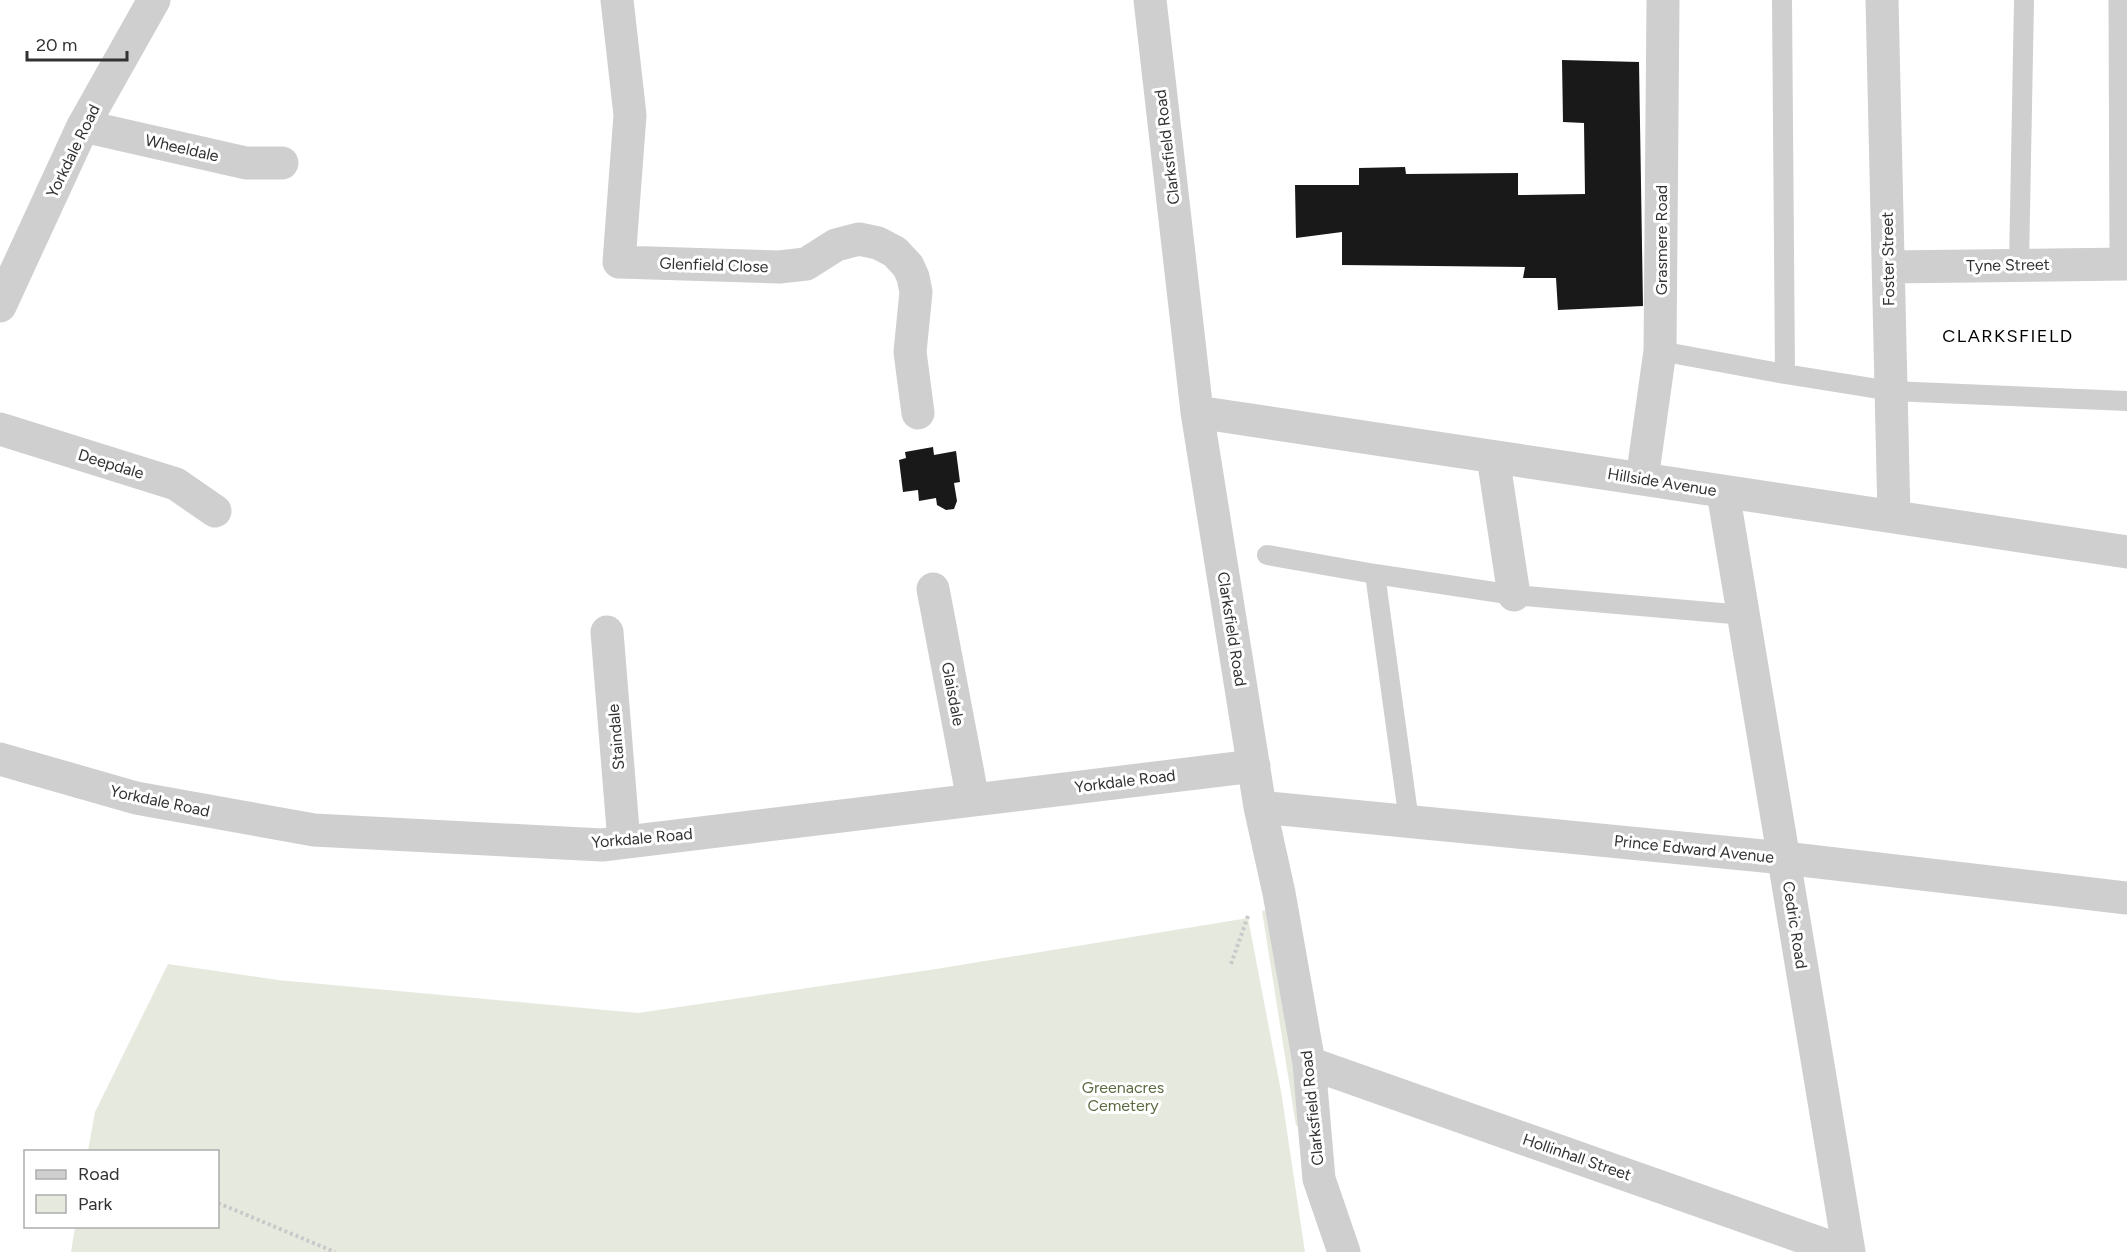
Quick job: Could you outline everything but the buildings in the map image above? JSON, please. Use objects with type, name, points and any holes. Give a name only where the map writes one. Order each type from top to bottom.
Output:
[{"type":"street","name":"Yorkdale Road","points":[[0,306],[83,126],[154,0]]},
{"type":"street","name":"Glenfield Close","points":[[617,0],[630,115],[619,262],[779,267],[806,264],[836,245],[860,239],[878,243],[895,252],[908,266],[913,277],[916,292],[910,352],[918,413]]},
{"type":"street","name":"Clarksfield Road","points":[[1150,0],[1197,412],[1260,807],[1279,893],[1310,1062],[1320,1179],[1344,1252]]},
{"type":"street","name":"Grasmere Road","points":[[1642,479],[1660,351],[1663,0]]},
{"type":"street","name":"Foster Street","points":[[1882,0],[1894,517]]},
{"type":"street","points":[[2125,0],[2127,264]]},
{"type":"street","name":"Wheeldale","points":[[83,126],[246,163],[282,163]]},
{"type":"street","name":"Tyne Street","points":[[1888,267],[2127,264]]},
{"type":"street","name":"Hillside Avenue","points":[[1197,412],[2127,552]]},
{"type":"street","name":"Deepdale","points":[[0,429],[176,484],[215,512]]},
{"type":"street","points":[[1493,457],[1514,595]]},
{"type":"street","name":"Cedric Road","points":[[1723,492],[1847,1252]]},
{"type":"street","name":"Glaisdale","points":[[933,589],[973,800]]},
{"type":"street","name":"Staindale","points":[[608,632],[624,842]]},
{"type":"street","name":"Yorkdale Road","points":[[0,759],[136,798],[314,830],[602,844],[1254,766]]},
{"type":"street","name":"Prince Edward Avenue","points":[[1260,807],[1784,858],[2127,898]]},
{"type":"street","name":"Hollinhall Street","points":[[1310,1062],[1847,1252]]},
{"type":"lane","points":[[1782,0],[1785,374]]},
{"type":"lane","points":[[2019,265],[2024,0]]},
{"type":"lane","points":[[1660,351],[1891,391],[2127,401]]},
{"type":"lane","points":[[1267,555],[1514,595],[1744,615]]},
{"type":"lane","points":[[1375,574],[1409,821]]},
{"type":"path","points":[[219,1203],[335,1252]]},
{"type":"green space","points":[[1273,908],[1304,1124],[1296,1126],[1262,911]]},
{"type":"green space","name":"Greenacres Cemetery","points":[[1248,918],[1281,1091],[1305,1252],[71,1252],[75,1228],[219,1228],[219,1150],[88,1150],[95,1112],[168,964],[278,980],[638,1013],[936,969]]},
{"type":"district","name":"CLARKSFIELD","points":[[2008,336]]}]
